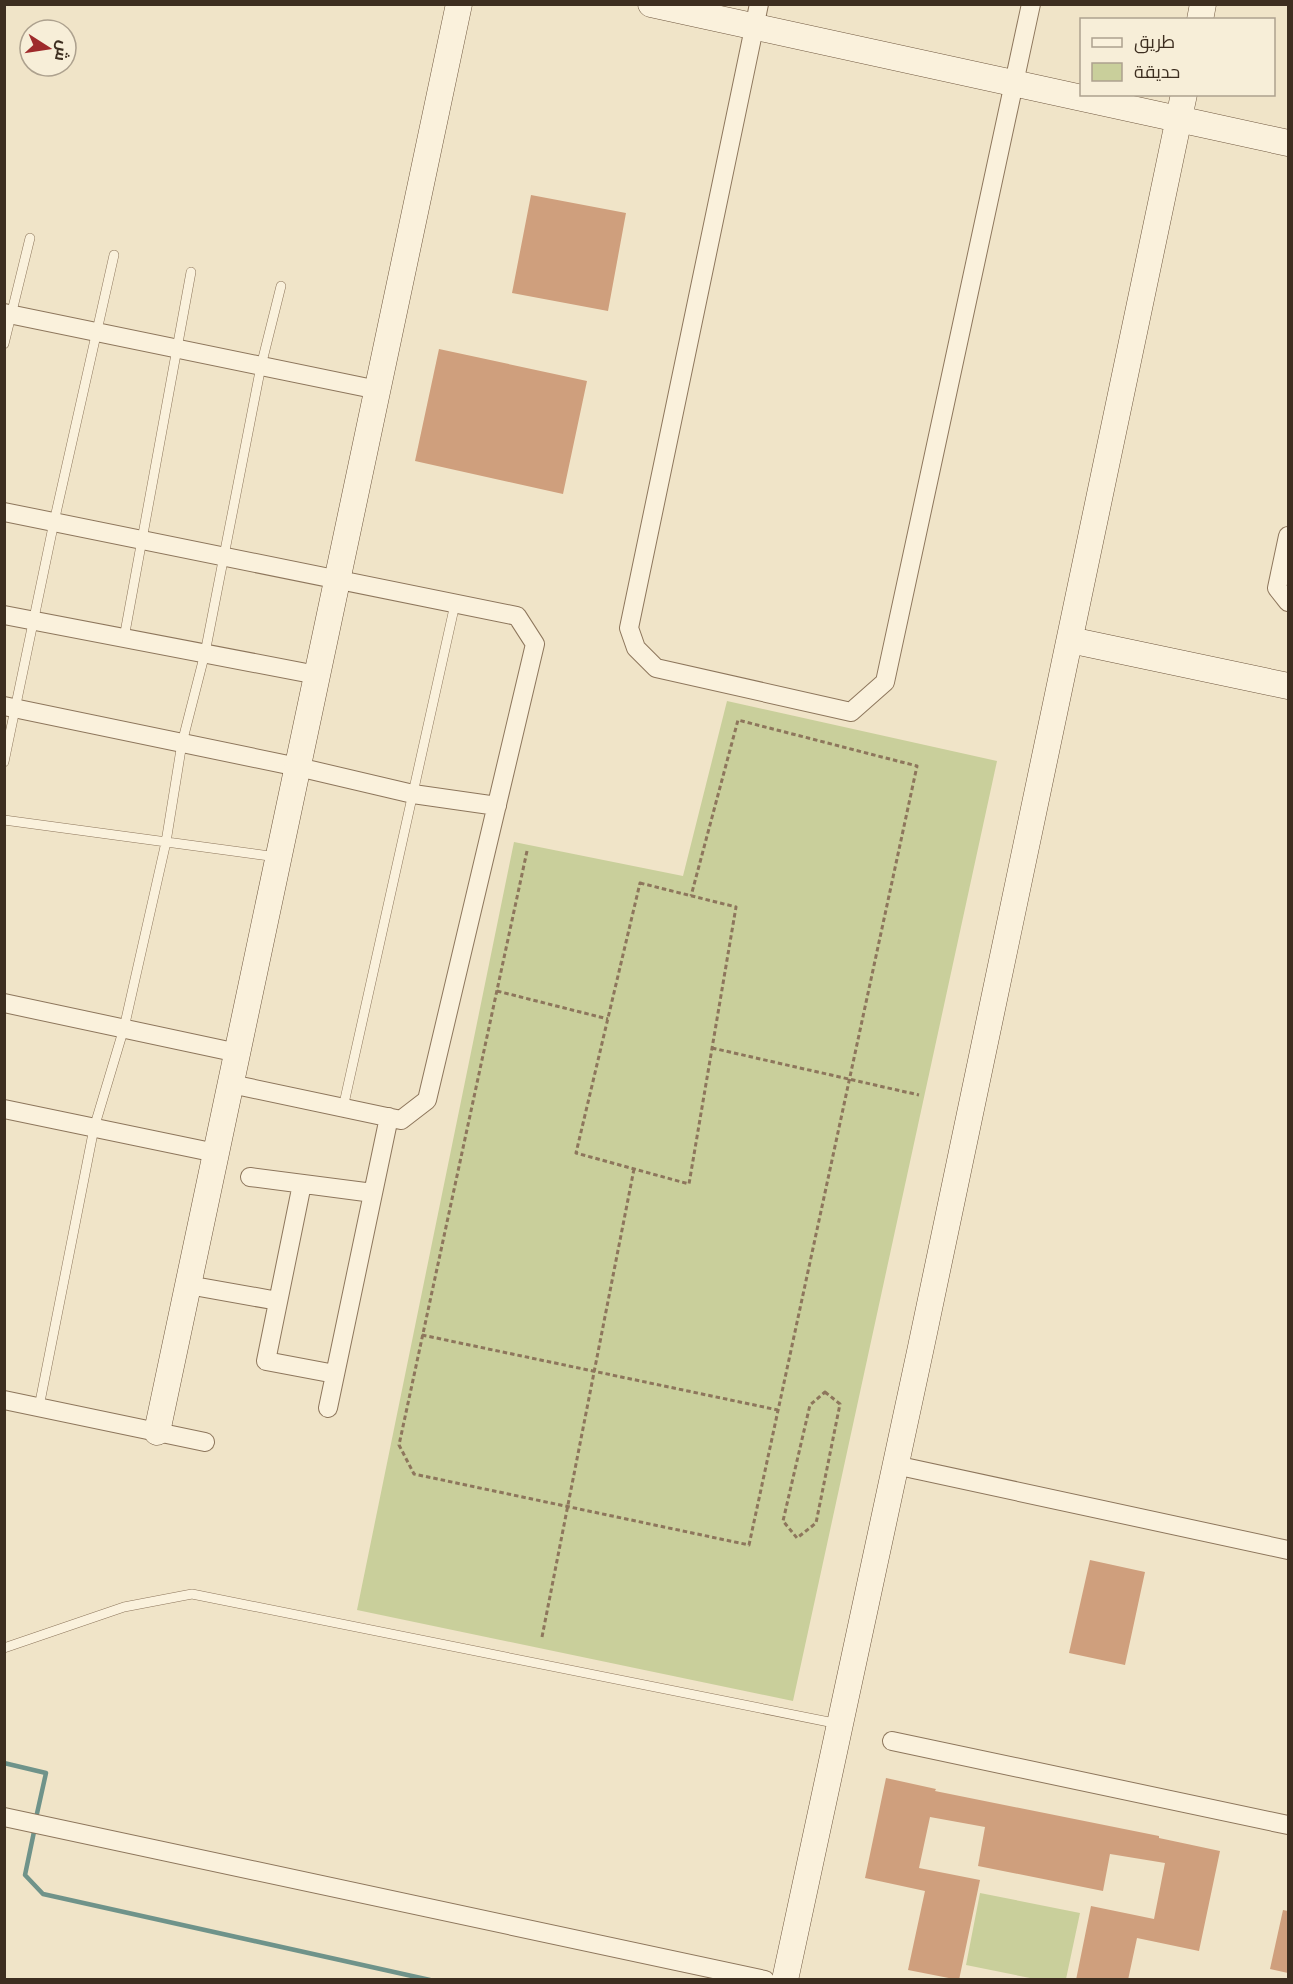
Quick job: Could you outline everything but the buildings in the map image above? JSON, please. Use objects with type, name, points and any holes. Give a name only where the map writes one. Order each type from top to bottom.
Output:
[{"type":"street","points":[[157,1432],[459,4]]},
{"type":"street","points":[[651,4],[757,16],[1015,83],[1080,92]]},
{"type":"street","points":[[757,16],[629,628],[636,648],[656,668],[851,712],[885,682],[1031,4]]},
{"type":"street","points":[[1109,96],[1181,106],[1288,143]]},
{"type":"street","points":[[785,1980],[1070,640],[1181,106]]},
{"type":"street","points":[[8,314],[378,390]]},
{"type":"street","points":[[4,512],[517,616],[535,644],[427,1100],[401,1120],[231,1084]]},
{"type":"street","points":[[1288,536],[1278,588],[1288,602]]},
{"type":"street","points":[[4,615],[317,675]]},
{"type":"street","points":[[1070,640],[1288,686]]},
{"type":"street","points":[[10,708],[298,767],[413,794],[497,806]]},
{"type":"street","points":[[4,1003],[238,1053]]},
{"type":"street","points":[[4,1109],[216,1153]]},
{"type":"street","points":[[328,1408],[389,1117]]},
{"type":"street","points":[[250,1177],[373,1193]]},
{"type":"street","points":[[302,1184],[266,1361],[335,1374]]},
{"type":"street","points":[[188,1285],[278,1301]]},
{"type":"street","points":[[4,1400],[205,1442]]},
{"type":"street","points":[[895,1465],[1288,1550]]},
{"type":"street","points":[[892,1741],[1288,1825]]},
{"type":"street","points":[[4,1817],[765,1980]]},
{"type":"lane","points":[[4,344],[8,314],[30,238]]},
{"type":"lane","points":[[4,762],[10,708],[35,621],[54,522],[114,255]]},
{"type":"lane","points":[[124,638],[140,540],[191,272]]},
{"type":"lane","points":[[39,1407],[94,1128],[123,1028],[166,842],[182,743],[205,653],[261,366],[281,286]]},
{"type":"lane","points":[[343,1108],[455,604]]},
{"type":"lane","points":[[4,820],[279,857]]},
{"type":"lane","points":[[4,1648],[124,1607],[192,1594],[839,1724]]},
{"type":"path","points":[[527,851],[399,1445],[414,1474],[749,1545],[917,766],[738,720],[691,896]]},
{"type":"path","points":[[640,883],[691,896],[736,907],[689,1184],[576,1153],[640,883]]},
{"type":"path","points":[[497,991],[608,1019]]},
{"type":"path","points":[[712,1048],[919,1095]]},
{"type":"path","points":[[542,1637],[634,1169]]},
{"type":"path","points":[[422,1335],[778,1410]]},
{"type":"path","points":[[825,1392],[840,1404],[816,1523],[797,1538],[783,1521],[810,1406],[825,1392]]},
{"type":"green space","points":[[727,701],[997,761],[793,1701],[357,1610],[514,842],[683,876]]},
{"type":"green space","points":[[980,1893],[1080,1913],[1066,1979],[1035,1979],[966,1965]]},
{"type":"waterway","points":[[4,1763],[46,1773],[36,1818]]},
{"type":"waterway","points":[[35,1827],[25,1875],[43,1894],[430,1980]]}]
